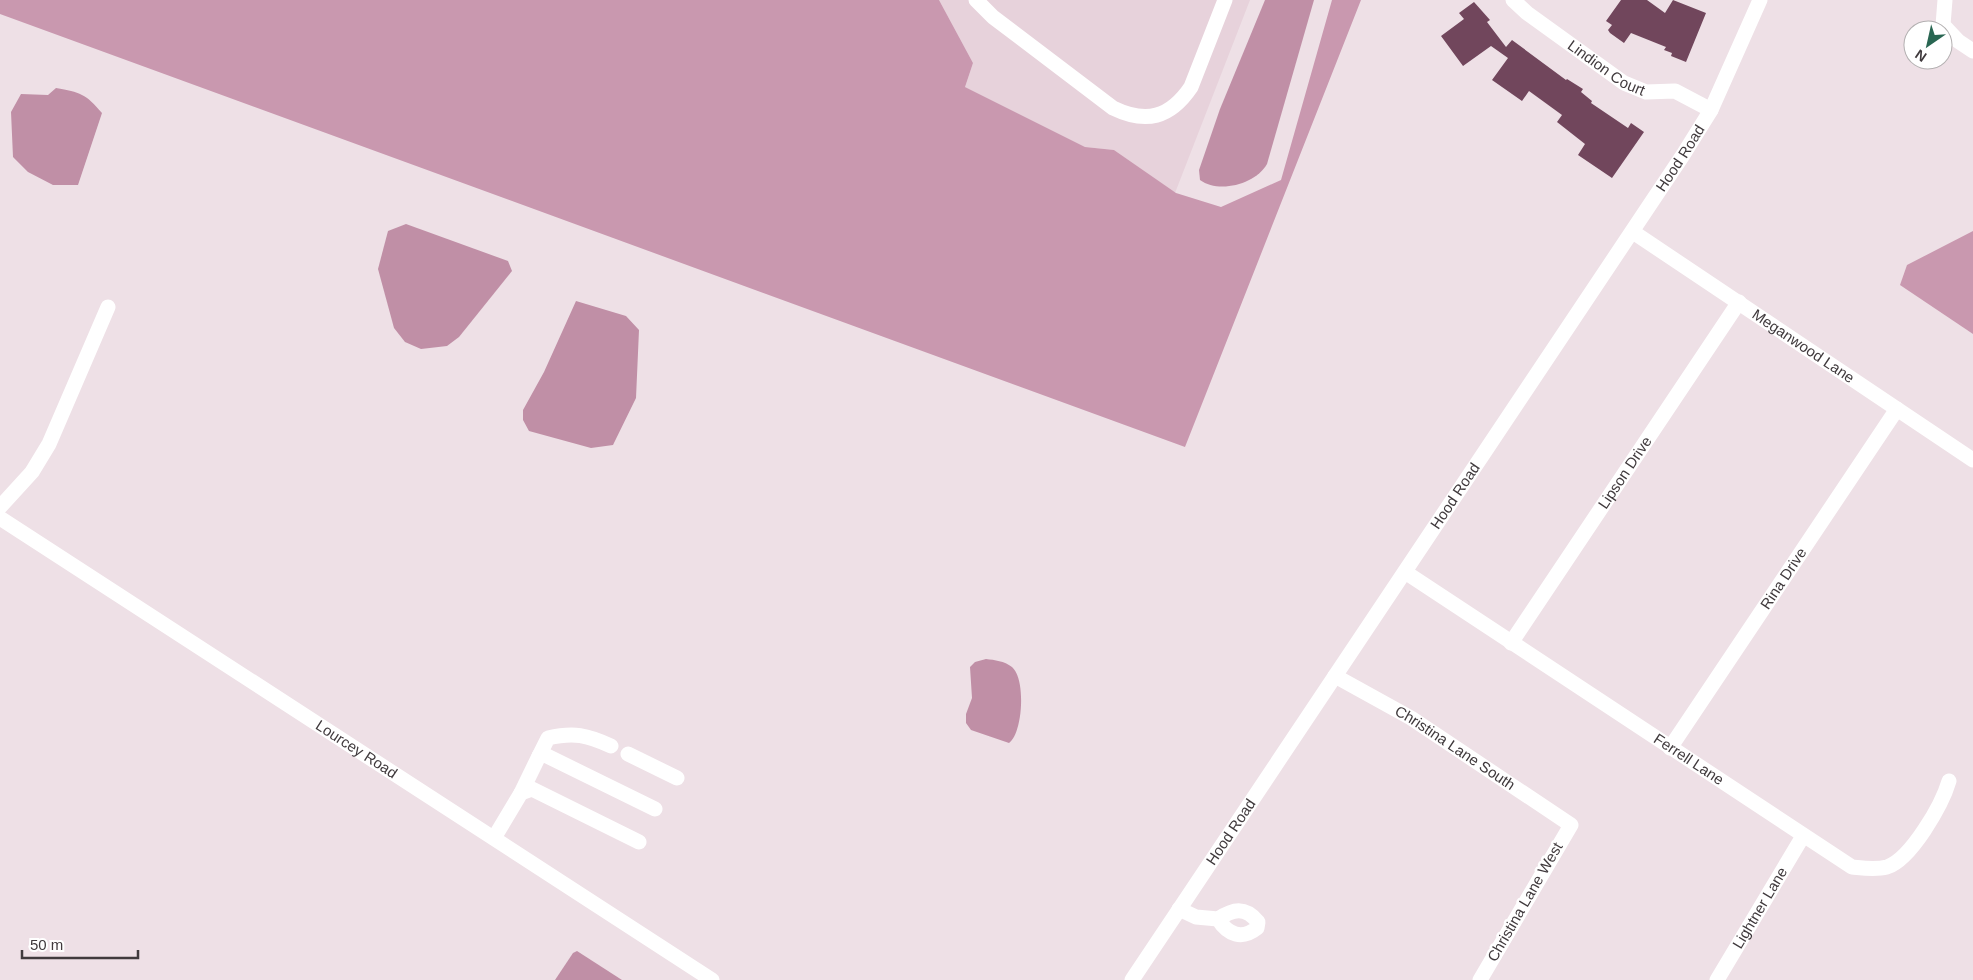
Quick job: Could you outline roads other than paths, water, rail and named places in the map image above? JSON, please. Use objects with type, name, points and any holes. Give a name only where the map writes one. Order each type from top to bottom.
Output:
[{"type":"street","points":[[976,0],[993,17],[1113,108],[1128,115],[1145,118],[1157,116],[1171,109],[1182,100],[1191,87],[1225,0]]},
{"type":"street","name":"Lindion Court","points":[[1514,0],[1527,13],[1624,83],[1646,92],[1675,91],[1711,110]]},
{"type":"street","name":"Hood Road","points":[[1132,980],[1633,232],[1711,110],[1760,0]]},
{"type":"street","points":[[1945,0],[1943,25],[1958,41],[1973,51]]},
{"type":"street","name":"Meganwood Lane","points":[[1633,232],[1973,460]]},
{"type":"street","name":"Lipson Drive","points":[[1511,643],[1739,302]]},
{"type":"street","points":[[0,507],[32,472],[49,444],[108,307]]},
{"type":"street","name":"Rina Drive","points":[[1670,748],[1897,409]]},
{"type":"street","name":"Lourcey Road","points":[[0,518],[712,980]]},
{"type":"street","name":"Ferrell Lane","points":[[1405,572],[1852,867],[1868,869],[1887,866],[1903,857],[1942,800],[1949,781]]},
{"type":"street","name":"Christina Lane South","points":[[1335,676],[1411,718],[1571,825]]},
{"type":"street","points":[[494,838],[521,793],[548,738],[569,733],[592,737],[612,746]]},
{"type":"street","points":[[628,754],[677,778]]},
{"type":"street","points":[[539,756],[545,755],[655,809]]},
{"type":"street","points":[[521,793],[532,789],[639,842]]},
{"type":"street","name":"Christina Lane West","points":[[1480,980],[1571,825]]},
{"type":"street","name":"Lightner Lane","points":[[1717,980],[1803,836]]},
{"type":"street","points":[[1179,909],[1196,917],[1218,919]]}]
